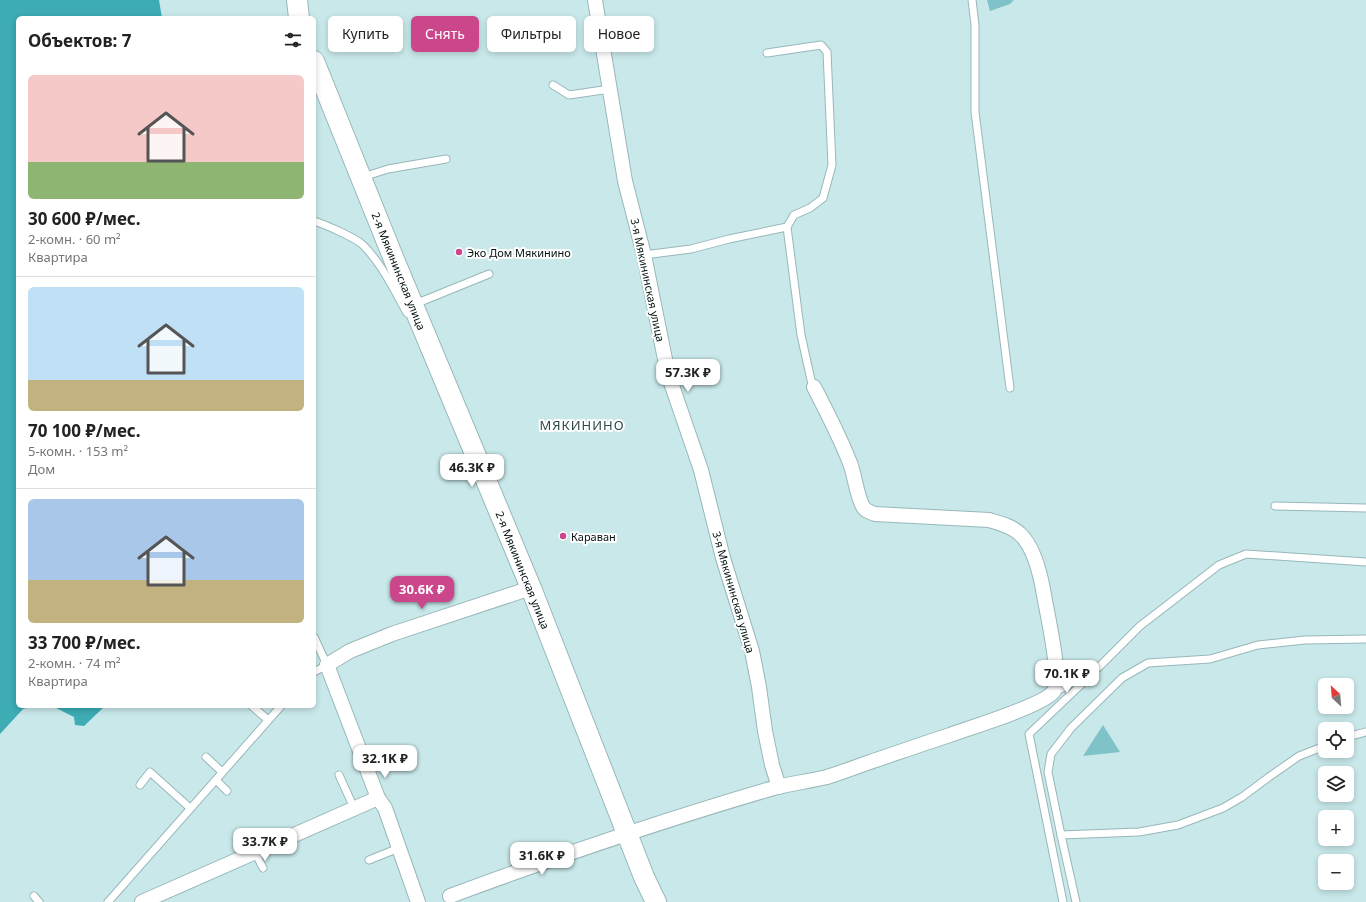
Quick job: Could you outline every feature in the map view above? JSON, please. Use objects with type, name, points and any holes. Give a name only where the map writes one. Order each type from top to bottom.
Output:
[{"type":"street","points":[[297,0],[299,16]]},
{"type":"street","name":"3-я Мякининская улица","points":[[595,0],[625,181],[644,255],[668,374],[701,470],[723,558],[752,650],[765,731],[772,765],[779,787]]},
{"type":"street","name":"2-я Мякининская улица","points":[[316,66],[530,588],[644,877],[656,902]]},
{"type":"street","points":[[450,896],[627,834],[779,787],[828,777],[1009,715],[1049,696],[1055,690],[1057,682],[1056,664],[1042,584],[1032,553],[1027,543],[1019,533],[1007,526],[989,520],[875,514],[868,512],[864,508],[861,501],[851,465],[835,427],[814,387]]},
{"type":"street","points":[[418,902],[385,808],[378,798],[327,665],[350,651],[392,634],[530,588]]},
{"type":"street","points":[[142,902],[161,898],[255,852],[378,798]]},
{"type":"lane","points":[[972,0],[975,25],[975,112],[1010,388]]},
{"type":"lane","points":[[767,53],[821,45],[827,52],[832,165],[823,198],[810,208],[794,215],[787,226],[801,335],[811,380],[814,387]]},
{"type":"lane","points":[[552,85],[569,95],[610,89]]},
{"type":"lane","points":[[361,178],[388,169],[446,159]]},
{"type":"lane","points":[[316,221],[329,226],[363,245],[382,270],[409,317],[429,344]]},
{"type":"lane","points":[[644,255],[691,249],[729,238],[787,226]]},
{"type":"lane","points":[[413,305],[489,274]]},
{"type":"lane","points":[[1275,506],[1366,508]]},
{"type":"lane","points":[[1063,902],[1029,734],[1099,668],[1140,626],[1219,565],[1246,554],[1366,562]]},
{"type":"lane","points":[[1076,902],[1060,835],[1048,772],[1051,754],[1071,728],[1122,678],[1148,663],[1210,658],[1258,645],[1305,640],[1366,639]]},
{"type":"lane","points":[[316,641],[327,665],[316,670]]},
{"type":"lane","points":[[1055,690],[1063,688],[1099,668]]},
{"type":"lane","points":[[254,708],[268,720]]},
{"type":"lane","points":[[108,902],[279,708]]},
{"type":"lane","points":[[1354,735],[1366,732]]},
{"type":"lane","points":[[1060,835],[1139,832],[1178,824],[1223,808],[1236,801],[1299,756],[1318,749]]},
{"type":"lane","points":[[206,757],[222,772]]},
{"type":"lane","points":[[140,784],[150,772],[190,808]]},
{"type":"lane","points":[[339,775],[354,808]]},
{"type":"lane","points":[[216,780],[228,791]]},
{"type":"lane","points":[[369,860],[400,848]]},
{"type":"lane","points":[[255,852],[263,868]]},
{"type":"shaded area","points":[[0,0],[159,0],[162,16],[16,16],[16,708],[26,708],[23,709],[0,734]]},
{"type":"shaded area","points":[[987,0],[1014,0],[1010,4],[990,11]]},
{"type":"shaded area","points":[[56,708],[103,708],[84,726],[75,725],[74,717]]},
{"type":"shaded area","points":[[1103,725],[1120,752],[1083,756]]},
{"type":"place","name":"Эко Дом Мякинино","points":[[459,252]]},
{"type":"place","name":"Караван","points":[[563,536]]},
{"type":"district","name":"МЯКИНИНО","points":[[582,425]]}]
